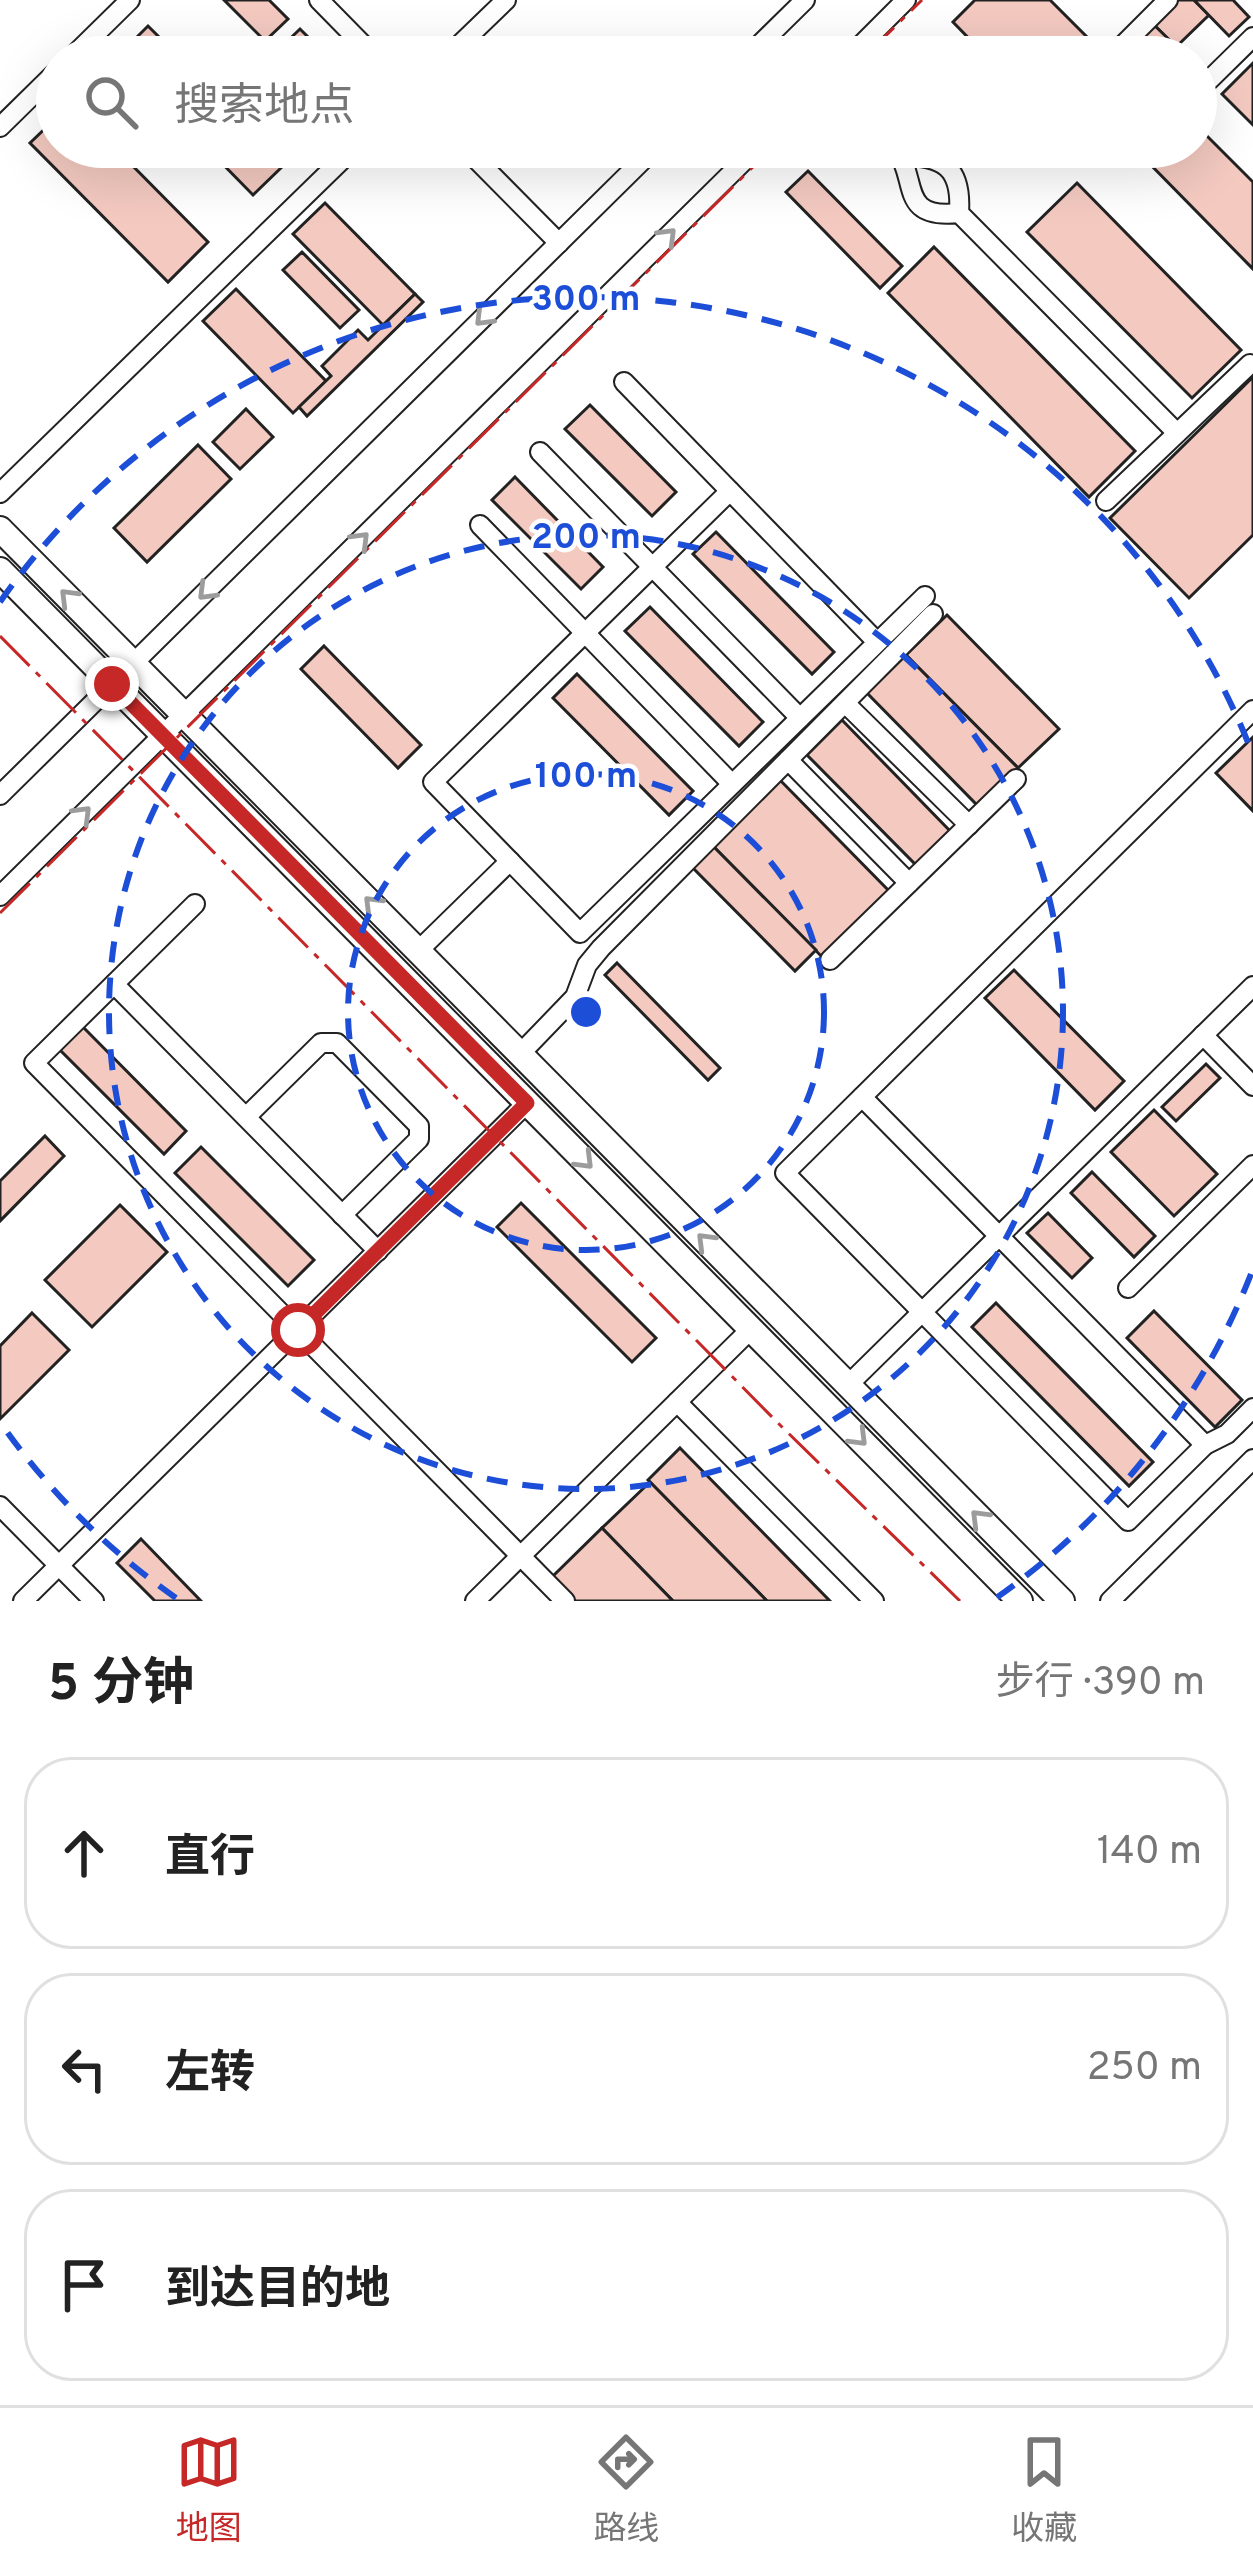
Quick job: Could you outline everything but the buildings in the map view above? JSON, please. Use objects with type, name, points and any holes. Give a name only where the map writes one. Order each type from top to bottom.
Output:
[{"type":"main road","points":[[0,529],[1062,1601]]},
{"type":"main road","points":[[0,570],[1020,1601]]},
{"type":"street","points":[[93,36],[130,0]]},
{"type":"street","points":[[319,0],[354,36]]},
{"type":"street","points":[[469,36],[506,0]]},
{"type":"street","points":[[768,36],[805,0]]},
{"type":"street","points":[[870,36],[906,0]]},
{"type":"street","points":[[1132,36],[1168,0]]},
{"type":"street","points":[[1217,72],[1253,37]]},
{"type":"street","points":[[0,127],[36,92]]},
{"type":"street","points":[[0,493],[333,168]]},
{"type":"street","points":[[485,168],[559,243]]},
{"type":"street","points":[[0,795],[635,168]]},
{"type":"street","points":[[0,896],[737,168]]},
{"type":"street","points":[[903,168],[909,191],[918,202],[941,215],[959,213]]},
{"type":"street","points":[[948,168],[958,182],[959,213],[1177,433]]},
{"type":"street","points":[[1106,500],[1250,364]]},
{"type":"street","points":[[623,382],[878,642]]},
{"type":"street","points":[[540,452],[800,718]]},
{"type":"street","points":[[520,1054],[575,997],[586,965],[845,703],[929,605],[878,642],[580,933],[433,782],[730,491]]},
{"type":"street","points":[[479,525],[733,784]]},
{"type":"street","points":[[845,703],[969,825]]},
{"type":"street","points":[[1253,710],[785,1173],[1128,1521],[1205,1445],[1227,1434],[1253,1408]]},
{"type":"street","points":[[788,760],[909,884]]},
{"type":"street","points":[[830,960],[1016,779]]},
{"type":"street","points":[[418,951],[510,861]]},
{"type":"street","points":[[195,904],[34,1063],[565,1601]]},
{"type":"street","points":[[114,984],[378,1251]]},
{"type":"street","points":[[848,1385],[1253,986]]},
{"type":"street","points":[[1203,1035],[1253,1086]]},
{"type":"street","points":[[246,1117],[321,1042],[337,1043],[403,1109],[419,1126],[419,1139],[342,1215]]},
{"type":"street","points":[[862,1096],[1205,1445]]},
{"type":"street","points":[[23,1601],[527,1103]]},
{"type":"street","points":[[1128,1288],[1253,1166]]},
{"type":"street","points":[[475,1601],[751,1329]]},
{"type":"street","points":[[677,1402],[874,1601]]},
{"type":"street","points":[[1110,1601],[1253,1459]]},
{"type":"street","points":[[0,1506],[94,1601]]},
{"type":"power","points":[[885,36],[922,0]]},
{"type":"power","points":[[0,913],[752,168]]},
{"type":"power","points":[[0,636],[960,1601]]},
{"type":"route","points":[[112,684],[527,1103],[298,1330]]}]
